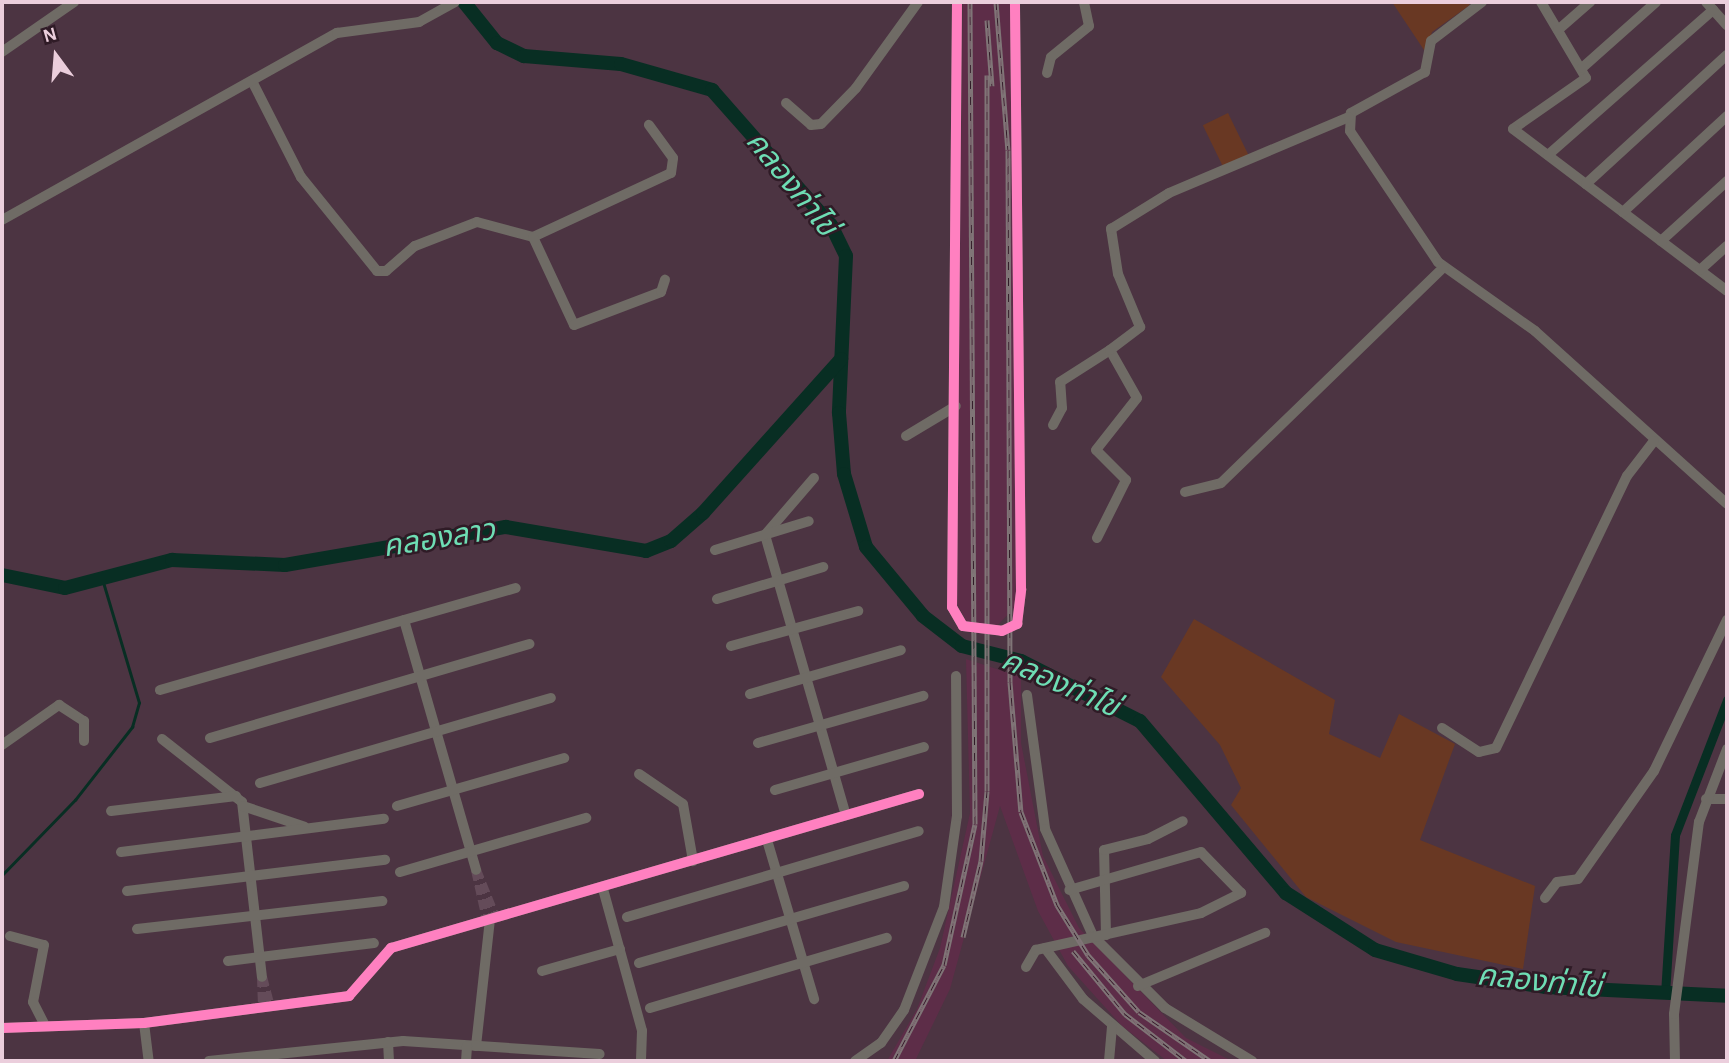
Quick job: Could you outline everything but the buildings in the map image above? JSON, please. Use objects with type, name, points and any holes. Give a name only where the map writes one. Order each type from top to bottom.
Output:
[{"type":"street","points":[[2,52],[74,2]]},
{"type":"street","points":[[2,220],[347,29],[407,25],[454,2]]},
{"type":"street","points":[[786,103],[811,125],[821,124],[856,88],[918,2]]},
{"type":"street","points":[[957,2],[954,616],[962,626],[1009,630],[1017,624],[1021,577],[1015,2]]},
{"type":"street","points":[[1047,73],[1051,57],[1089,26],[1084,2]]},
{"type":"street","points":[[1053,425],[1062,408],[1060,382],[1140,327],[1118,274],[1113,225],[1169,194],[1349,117],[1425,72],[1431,41],[1482,2]]},
{"type":"street","points":[[1541,2],[1586,78],[1513,129],[1727,291]]},
{"type":"street","points":[[1558,30],[1590,2]]},
{"type":"street","points":[[1582,68],[1656,2]]},
{"type":"street","points":[[1548,155],[1710,6],[1727,25]]},
{"type":"street","points":[[1586,184],[1727,55]]},
{"type":"street","points":[[252,81],[301,177],[377,271],[386,271],[415,246],[477,222],[533,237],[671,173],[673,158],[649,125]]},
{"type":"street","points":[[1623,212],[1727,116]]},
{"type":"street","points":[[1349,117],[1359,145],[1444,267],[1535,331],[1727,504]]},
{"type":"street","points":[[1661,241],[1727,181]]},
{"type":"street","points":[[533,237],[574,326],[661,292],[665,280]]},
{"type":"street","points":[[1700,270],[1727,246]]},
{"type":"street","points":[[1185,492],[1221,483],[1444,267]]},
{"type":"street","points":[[1097,538],[1126,480],[1100,457],[1098,446],[1138,398],[1110,350]]},
{"type":"street","points":[[906,436],[956,406]]},
{"type":"street","points":[[1442,728],[1479,752],[1496,748],[1627,476],[1654,441]]},
{"type":"street","points":[[765,535],[814,478]]},
{"type":"street","points":[[715,550],[809,521]]},
{"type":"street","points":[[765,535],[846,815]]},
{"type":"street","points":[[717,599],[823,568]]},
{"type":"street","points":[[160,690],[516,588]]},
{"type":"street","points":[[731,646],[858,611]]},
{"type":"street","points":[[404,620],[476,870]]},
{"type":"street","points":[[1545,898],[1557,882],[1578,879],[1654,771],[1727,620]]},
{"type":"street","points":[[210,738],[529,644]]},
{"type":"street","points":[[750,694],[901,650]]},
{"type":"street","points":[[855,1061],[881,1043],[904,1010],[944,907],[957,816],[956,676]]},
{"type":"street","points":[[1027,695],[1038,803],[1069,890],[1093,936],[1138,986],[1199,1033],[1252,1061]]},
{"type":"street","points":[[758,743],[923,696]]},
{"type":"street","points":[[260,783],[551,698]]},
{"type":"street","points":[[2,745],[59,705],[84,720],[84,741]]},
{"type":"street","points":[[162,739],[237,796],[243,806],[262,977]]},
{"type":"street","points":[[775,790],[924,747]]},
{"type":"street","points":[[1675,1061],[1674,1014],[1686,956],[1706,799],[1727,748]]},
{"type":"street","points":[[397,806],[564,758]]},
{"type":"street","points":[[639,774],[683,804],[693,861]]},
{"type":"street","points":[[2,1028],[144,1023],[349,996],[391,948],[603,889],[919,794]]},
{"type":"street","points":[[111,811],[237,796]]},
{"type":"street","points":[[1706,799],[1727,799]]},
{"type":"street","points":[[243,806],[309,828]]},
{"type":"street","points":[[400,872],[586,818]]},
{"type":"street","points":[[121,852],[384,819]]},
{"type":"street","points":[[1106,934],[1104,882],[1107,848],[1148,839],[1183,821]]},
{"type":"street","points":[[627,918],[919,831]]},
{"type":"street","points":[[767,840],[814,999]]},
{"type":"street","points":[[1026,967],[1030,955],[1045,948],[1201,913],[1241,893],[1201,852],[1069,890]]},
{"type":"street","points":[[127,891],[385,860]]},
{"type":"street","points":[[639,963],[904,886]]},
{"type":"street","points":[[603,889],[642,1031],[641,1061]]},
{"type":"street","points":[[136,929],[382,901]]},
{"type":"street","points":[[466,1061],[472,1046],[490,919]]},
{"type":"street","points":[[1138,986],[1265,933]]},
{"type":"street","points":[[10,936],[44,945],[33,1002],[45,1026]]},
{"type":"street","points":[[650,1008],[887,938]]},
{"type":"street","points":[[228,961],[374,943]]},
{"type":"street","points":[[1045,948],[1112,1026],[1155,1061]]},
{"type":"street","points":[[542,971],[620,949]]},
{"type":"street","points":[[144,1023],[149,1061]]},
{"type":"street","points":[[1109,1061],[1112,1026]]},
{"type":"street","points":[[388,1042],[389,1061]]},
{"type":"street","points":[[209,1061],[388,1042],[600,1054]]},
{"type":"street","points":[[312,1048],[313,1061]]},
{"type":"shaded area","points":[[963,2],[1018,2],[1017,605],[995,628],[967,622],[956,602]]},
{"type":"shaded area","points":[[1392,2],[1467,2],[1470,5],[1432,32],[1426,53]]},
{"type":"shaded area","points":[[1228,113],[1250,158],[1225,170],[1203,125]]},
{"type":"shaded area","points":[[1194,619],[1335,700],[1329,734],[1380,758],[1399,714],[1455,744],[1420,840],[1535,886],[1523,969],[1396,942],[1306,897],[1231,805],[1241,788],[1220,745],[1161,677]]},
{"type":"shaded area","points":[[966,659],[1021,677],[1021,743],[1043,856],[1079,928],[1186,1038],[1232,1061],[1167,1061],[1122,1026],[1068,966],[1038,911],[1000,806],[950,989],[915,1061],[887,1061],[917,1009],[940,948],[970,813]]},
{"type":"waterway","name":"คลองท่าไข่","points":[[464,2],[497,43],[524,56],[621,64],[712,90],[831,225],[846,256],[839,413],[844,474],[866,547],[923,616],[962,646],[1021,661],[1140,721],[1286,893],[1375,950],[1457,974],[1546,987],[1727,996]]},
{"type":"waterway","name":"คลองลาว","points":[[2,575],[65,588],[172,560],[285,565],[506,527],[646,551],[671,541],[703,513],[841,359]]},
{"type":"waterway","points":[[2,875],[75,800],[132,727],[139,703],[102,579]]},
{"type":"waterway","points":[[1665,994],[1675,835],[1727,700]]},
{"type":"tunnel","points":[[476,870],[495,917]]},
{"type":"tunnel","points":[[476,870],[487,919]]},
{"type":"tunnel","points":[[262,977],[263,1009]]},
{"type":"tunnel","points":[[262,977],[270,1007]]},
{"type":"railway","points":[[894,1061],[944,965],[975,824],[970,2]]},
{"type":"railway","points":[[996,2],[1008,150],[1010,682],[1021,812],[1057,905],[1088,955],[1139,1012],[1210,1061]]},
{"type":"railway","points":[[987,20],[992,86]]},
{"type":"railway","points":[[963,937],[981,861],[987,791],[987,75]]},
{"type":"railway","points":[[1073,951],[1125,1014],[1186,1061]]},
{"type":"cycle path","points":[[957,2],[952,607],[963,626],[1002,631],[1017,624],[1021,589],[1015,2]]},
{"type":"cycle path","points":[[2,1028],[144,1023],[349,996],[391,948],[919,794]]}]
